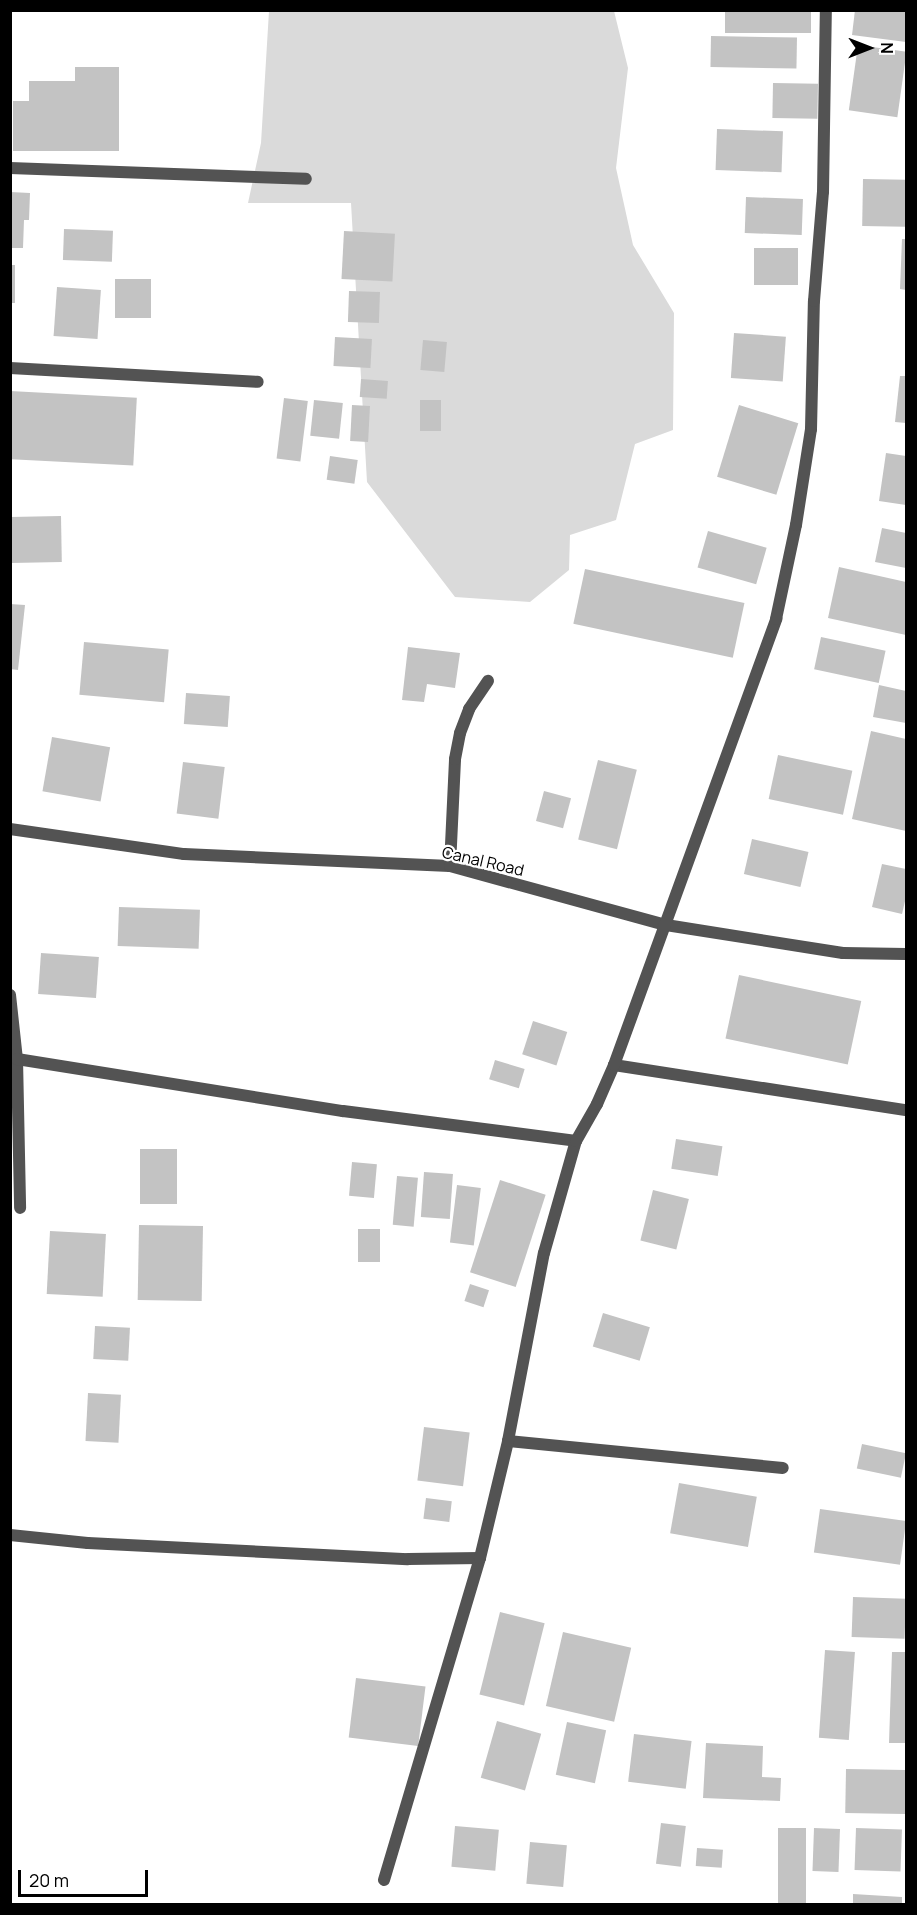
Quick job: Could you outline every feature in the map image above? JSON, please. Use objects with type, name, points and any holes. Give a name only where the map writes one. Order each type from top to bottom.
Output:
[{"type":"street","points":[[384,1880],[480,1558],[508,1441],[544,1253],[576,1141],[597,1104],[614,1065],[776,619],[796,525],[811,429],[814,301],[823,192],[826,10]]},
{"type":"street","points":[[10,168],[306,179]]},
{"type":"street","points":[[10,368],[258,382]]},
{"type":"street","points":[[450,866],[455,759],[460,733],[469,710],[488,681]]},
{"type":"street","name":"Canal Road","points":[[10,829],[184,854],[450,866],[666,925],[843,953],[906,954]]},
{"type":"street","points":[[10,995],[17,1059],[21,1208]]},
{"type":"street","points":[[17,1059],[343,1111],[576,1141]]},
{"type":"street","points":[[614,1065],[906,1110]]},
{"type":"street","points":[[508,1441],[783,1468]]},
{"type":"street","points":[[10,1534],[88,1543],[408,1559],[480,1558]]},
{"type":"shaded area","points":[[269,11],[614,11],[628,68],[616,168],[633,245],[674,313],[673,430],[635,444],[616,520],[570,535],[569,570],[530,602],[455,597],[367,482],[351,203],[248,203],[261,143]]},
{"type":"building","points":[[725,10],[811,10],[811,33],[725,33]]},
{"type":"building","points":[[855,10],[906,10],[906,42],[852,35]]},
{"type":"building","points":[[711,36],[797,38],[796,68],[710,67]]},
{"type":"building","points":[[858,45],[906,52],[897,117],[849,110]]},
{"type":"building","points":[[75,67],[119,67],[119,151],[13,151],[13,101],[29,101],[29,81],[75,81]]},
{"type":"building","points":[[773,83],[818,84],[817,119],[772,118]]},
{"type":"building","points":[[717,129],[783,131],[782,172],[716,170]]},
{"type":"building","points":[[863,179],[906,180],[905,227],[862,226]]},
{"type":"building","points":[[10,192],[30,193],[29,220],[24,220],[23,248],[10,248]]},
{"type":"building","points":[[746,197],[803,199],[802,235],[745,233]]},
{"type":"building","points":[[64,229],[113,231],[112,262],[63,260]]},
{"type":"building","points":[[344,231],[395,234],[392,282],[341,279]]},
{"type":"building","points":[[902,239],[906,239],[906,290],[900,289]]},
{"type":"building","points":[[754,248],[798,248],[798,285],[754,285]]},
{"type":"building","points":[[10,265],[15,265],[15,303],[10,303]]},
{"type":"building","points":[[115,279],[151,279],[151,318],[115,318]]},
{"type":"building","points":[[57,287],[101,290],[97,339],[54,336]]},
{"type":"building","points":[[349,291],[380,292],[379,323],[348,322]]},
{"type":"building","points":[[734,333],[786,337],[783,382],[731,378]]},
{"type":"building","points":[[335,337],[372,339],[370,368],[333,366]]},
{"type":"building","points":[[423,340],[447,342],[444,372],[420,370]]},
{"type":"building","points":[[900,376],[906,376],[906,423],[895,422]]},
{"type":"building","points":[[361,379],[388,381],[387,399],[360,397]]},
{"type":"building","points":[[10,391],[137,398],[133,466],[10,459]]},
{"type":"building","points":[[284,398],[308,401],[300,461],[277,459]]},
{"type":"building","points":[[314,400],[343,403],[339,439],[310,436]]},
{"type":"building","points":[[420,400],[441,400],[441,431],[420,431]]},
{"type":"building","points":[[352,405],[370,406],[368,442],[350,441]]},
{"type":"building","points":[[739,405],[798,423],[776,495],[717,477]]},
{"type":"building","points":[[886,453],[906,456],[906,505],[879,501]]},
{"type":"building","points":[[330,456],[358,460],[354,484],[327,480]]},
{"type":"building","points":[[61,516],[62,562],[11,563],[10,517]]},
{"type":"building","points":[[882,528],[906,533],[906,568],[875,562]]},
{"type":"building","points":[[708,531],[767,548],[756,584],[698,568]]},
{"type":"building","points":[[839,567],[906,582],[906,635],[828,618]]},
{"type":"building","points":[[585,569],[744,603],[733,658],[573,624]]},
{"type":"building","points":[[10,604],[25,605],[18,670],[10,669]]},
{"type":"building","points":[[821,637],[886,651],[879,683],[814,669]]},
{"type":"building","points":[[84,642],[169,649],[164,702],[79,695]]},
{"type":"building","points":[[408,647],[460,653],[455,688],[427,684],[424,702],[402,700]]},
{"type":"building","points":[[879,685],[906,691],[906,723],[873,717]]},
{"type":"building","points":[[186,693],[230,696],[228,727],[184,724]]},
{"type":"building","points":[[871,731],[906,739],[906,831],[852,819]]},
{"type":"building","points":[[52,737],[110,747],[101,801],[42,791]]},
{"type":"building","points":[[778,755],[852,771],[843,815],[769,799]]},
{"type":"building","points":[[598,760],[637,770],[617,849],[578,840]]},
{"type":"building","points":[[183,762],[225,767],[218,819],[177,814]]},
{"type":"building","points":[[544,791],[571,798],[563,828],[536,821]]},
{"type":"building","points":[[752,839],[809,852],[800,887],[744,874]]},
{"type":"building","points":[[882,864],[906,869],[906,897],[902,914],[872,907]]},
{"type":"building","points":[[119,907],[200,910],[199,949],[118,946]]},
{"type":"building","points":[[41,953],[99,957],[96,998],[38,994]]},
{"type":"building","points":[[739,975],[861,1001],[848,1065],[725,1039]]},
{"type":"building","points":[[533,1021],[567,1032],[556,1065],[522,1054]]},
{"type":"building","points":[[495,1060],[525,1069],[519,1088],[489,1079]]},
{"type":"building","points":[[676,1139],[722,1146],[718,1176],[671,1169]]},
{"type":"building","points":[[140,1149],[177,1149],[177,1204],[140,1204]]},
{"type":"building","points":[[352,1162],[377,1164],[374,1198],[349,1196]]},
{"type":"building","points":[[424,1172],[453,1174],[450,1219],[421,1217]]},
{"type":"building","points":[[397,1176],[418,1178],[414,1227],[393,1225]]},
{"type":"building","points":[[500,1180],[546,1195],[516,1287],[470,1272]]},
{"type":"building","points":[[457,1185],[481,1188],[474,1245],[450,1243]]},
{"type":"building","points":[[653,1190],[689,1199],[676,1249],[640,1240]]},
{"type":"building","points":[[139,1225],[203,1226],[202,1301],[138,1300]]},
{"type":"building","points":[[358,1229],[380,1229],[380,1262],[358,1262]]},
{"type":"building","points":[[50,1231],[106,1234],[103,1297],[47,1294]]},
{"type":"building","points":[[470,1284],[489,1290],[483,1307],[464,1301]]},
{"type":"building","points":[[603,1313],[650,1327],[640,1361],[593,1346]]},
{"type":"building","points":[[95,1326],[130,1328],[128,1361],[93,1359]]},
{"type":"building","points":[[88,1393],[121,1395],[118,1443],[85,1441]]},
{"type":"building","points":[[424,1427],[470,1433],[463,1486],[417,1481]]},
{"type":"building","points":[[862,1444],[906,1453],[901,1478],[857,1468]]},
{"type":"building","points":[[679,1483],[757,1497],[748,1547],[670,1533]]},
{"type":"building","points":[[426,1498],[452,1501],[449,1522],[423,1519]]},
{"type":"building","points":[[820,1509],[906,1521],[900,1565],[814,1553]]},
{"type":"building","points":[[853,1597],[906,1599],[905,1639],[852,1637]]},
{"type":"building","points":[[500,1612],[545,1623],[524,1706],[479,1694]]},
{"type":"building","points":[[563,1632],[631,1648],[614,1722],[546,1706]]},
{"type":"building","points":[[825,1650],[855,1652],[849,1740],[819,1738]]},
{"type":"building","points":[[892,1652],[906,1652],[906,1743],[889,1743]]},
{"type":"building","points":[[356,1678],[425,1687],[418,1746],[349,1738]]},
{"type":"building","points":[[497,1721],[541,1734],[525,1790],[481,1778]]},
{"type":"building","points":[[567,1722],[606,1730],[595,1783],[556,1775]]},
{"type":"building","points":[[634,1734],[692,1741],[686,1789],[628,1782]]},
{"type":"building","points":[[706,1743],[763,1746],[762,1777],[781,1778],[780,1801],[703,1798]]},
{"type":"building","points":[[846,1769],[906,1770],[905,1814],[845,1813]]},
{"type":"building","points":[[661,1823],[686,1826],[681,1867],[656,1864]]},
{"type":"building","points":[[455,1826],[499,1830],[495,1871],[451,1867]]},
{"type":"building","points":[[778,1828],[806,1828],[806,1904],[778,1904]]},
{"type":"building","points":[[814,1828],[840,1829],[838,1872],[812,1871]]},
{"type":"building","points":[[856,1828],[902,1830],[901,1872],[855,1870]]},
{"type":"building","points":[[530,1842],[567,1845],[563,1887],[526,1884]]},
{"type":"building","points":[[697,1848],[723,1850],[722,1868],[696,1866]]},
{"type":"building","points":[[853,1894],[902,1897],[902,1904],[853,1904]]}]
